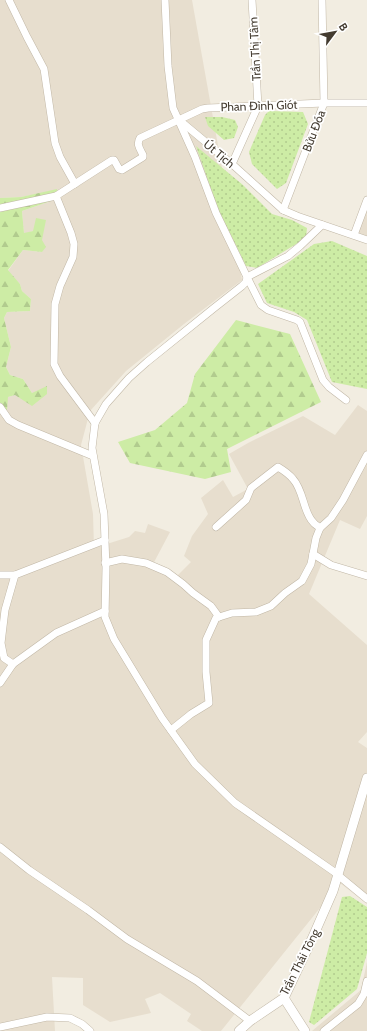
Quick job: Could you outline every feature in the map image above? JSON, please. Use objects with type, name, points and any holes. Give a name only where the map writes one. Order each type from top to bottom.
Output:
[{"type":"street","points":[[0,208],[56,196],[75,184],[60,157],[55,143],[44,69],[9,0]]},
{"type":"street","points":[[165,0],[168,66],[173,108],[195,157],[216,213],[261,305],[268,310],[300,322],[323,380],[329,388],[346,400]]},
{"type":"street","name":"Trần Thị Tâm","points":[[232,164],[258,106],[252,0]]},
{"type":"street","name":"Bửu Đóa","points":[[283,210],[324,103],[322,0]]},
{"type":"street","name":"Phan Đình Giót","points":[[75,184],[112,160],[114,160],[119,169],[122,170],[143,157],[138,143],[140,138],[202,109],[324,103],[367,103]]},
{"type":"street","name":"Út Tịch","points":[[178,120],[232,164],[283,210],[296,216],[367,240]]},
{"type":"street","points":[[56,196],[72,232],[74,244],[73,257],[60,286],[55,304],[54,364],[60,376],[94,423]]},
{"type":"street","points":[[354,235],[367,200]]},
{"type":"street","points":[[322,225],[288,256],[248,277],[242,286],[129,378],[106,404],[94,423],[92,448],[104,514],[105,617],[114,639],[162,718],[195,764],[235,803],[333,871],[367,899]]},
{"type":"street","points":[[0,407],[9,420],[18,425],[93,456]]},
{"type":"street","points":[[171,730],[209,703],[206,672],[206,640],[216,618],[232,613],[256,612],[271,606],[285,593],[302,581],[311,564],[316,538],[320,528],[331,518],[343,500],[367,455]]},
{"type":"street","points":[[216,526],[246,500],[251,488],[278,467],[293,478],[302,496],[308,515],[312,522],[320,528]]},
{"type":"street","points":[[0,575],[15,575],[105,540]]},
{"type":"street","points":[[313,554],[330,565],[367,576]]},
{"type":"street","points":[[105,563],[122,559],[146,563],[167,572],[211,606],[220,617]]},
{"type":"street","points":[[12,664],[4,658],[1,643],[5,610],[15,575]]},
{"type":"street","points":[[0,683],[12,664],[56,633],[105,611]]},
{"type":"street","name":"Trần Thái Tông","points":[[239,1031],[250,1020],[284,998],[333,891],[367,778]]},
{"type":"street","points":[[0,847],[29,870],[88,910],[127,939],[197,981],[250,1020]]},
{"type":"street","points":[[324,1031],[358,1004],[365,995],[367,981]]},
{"type":"street","points":[[284,998],[305,1031]]},
{"type":"street","points":[[0,1027],[47,1017],[70,1018],[82,1024],[90,1031]]},
{"type":"shaded area","points":[[0,0],[192,0],[242,280],[126,371],[90,411],[81,445],[93,514],[94,548],[129,537],[135,531],[145,533],[148,524],[170,532],[152,566],[175,578],[191,562],[184,556],[192,536],[208,514],[201,498],[223,480],[233,497],[248,489],[229,454],[303,416],[335,435],[358,405],[367,411],[367,516],[360,529],[340,520],[309,594],[367,645],[367,732],[358,742],[367,748],[367,904],[340,883],[221,1031],[202,1031],[187,1021],[191,1014],[160,993],[145,999],[151,1013],[110,1022],[83,1005],[83,978],[52,977],[55,1031],[0,1031],[0,411],[8,397],[32,393],[23,379],[10,375],[6,367],[11,347],[4,318],[7,312],[30,311],[31,299],[22,291],[20,284],[8,271],[23,250],[42,252],[33,231],[24,234],[22,211],[51,201],[57,190],[21,197],[0,198]]},
{"type":"shaded area","points":[[367,196],[367,237],[354,232]]},
{"type":"shaded area","points":[[367,962],[367,1031],[312,1031],[361,990]]},
{"type":"green space","points":[[269,111],[303,112],[308,124],[286,183],[277,189],[252,164],[249,152],[265,115]]},
{"type":"green space","points":[[205,117],[222,117],[235,120],[238,127],[234,138],[224,140],[208,126]]},
{"type":"green space","points":[[196,146],[243,185],[272,214],[292,220],[307,228],[306,238],[257,268],[246,266],[218,209]]},
{"type":"green space","points":[[57,189],[58,196],[51,201],[22,211],[24,233],[33,231],[36,218],[46,220],[42,240],[46,247],[42,252],[23,250],[8,270],[20,284],[22,291],[31,299],[30,311],[7,312],[4,318],[11,347],[6,367],[10,375],[23,379],[32,393],[47,386],[47,394],[32,406],[15,395],[8,397],[7,410],[0,411],[0,198],[21,197]]},
{"type":"green space","points":[[332,241],[367,256],[367,389],[332,382],[307,320],[294,312],[267,303],[258,284],[314,244]]},
{"type":"green space","points":[[236,320],[290,334],[321,402],[227,449],[231,472],[205,479],[130,463],[118,442],[155,430],[187,403],[195,374]]},
{"type":"green space","points":[[350,896],[367,907],[367,953],[357,989],[314,1025],[309,1022],[342,897]]}]
